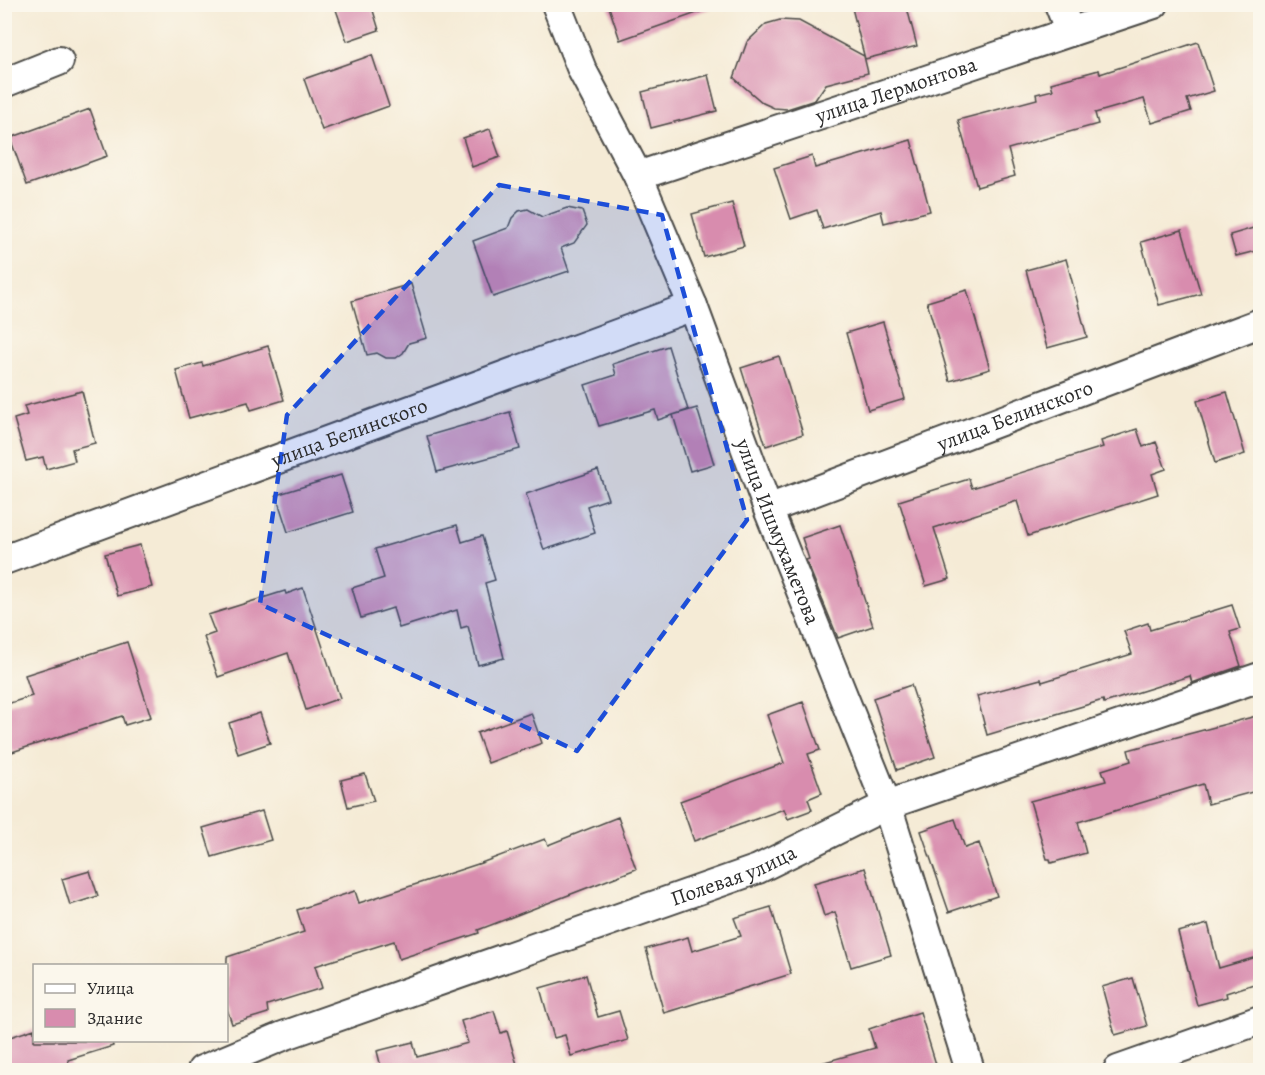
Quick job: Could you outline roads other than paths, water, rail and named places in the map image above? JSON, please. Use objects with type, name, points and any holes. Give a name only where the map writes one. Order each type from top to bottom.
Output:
[{"type":"street","name":"улица Ишмухаметова","points":[[556,4],[582,70],[638,176],[693,306],[768,509],[886,805],[970,1071]]},
{"type":"street","points":[[1059,4],[1070,32]]},
{"type":"street","name":"улица Лермонтова","points":[[638,176],[1154,4]]},
{"type":"street","points":[[4,83],[59,61]]},
{"type":"street","name":"улица Белинского","points":[[4,560],[693,306]]},
{"type":"street","name":"улица Белинского","points":[[768,509],[1260,323]]},
{"type":"street","name":"Полевая улица","points":[[202,1071],[283,1036],[758,869],[886,805],[1260,677]]},
{"type":"street","points":[[1118,1071],[1260,1020]]}]
